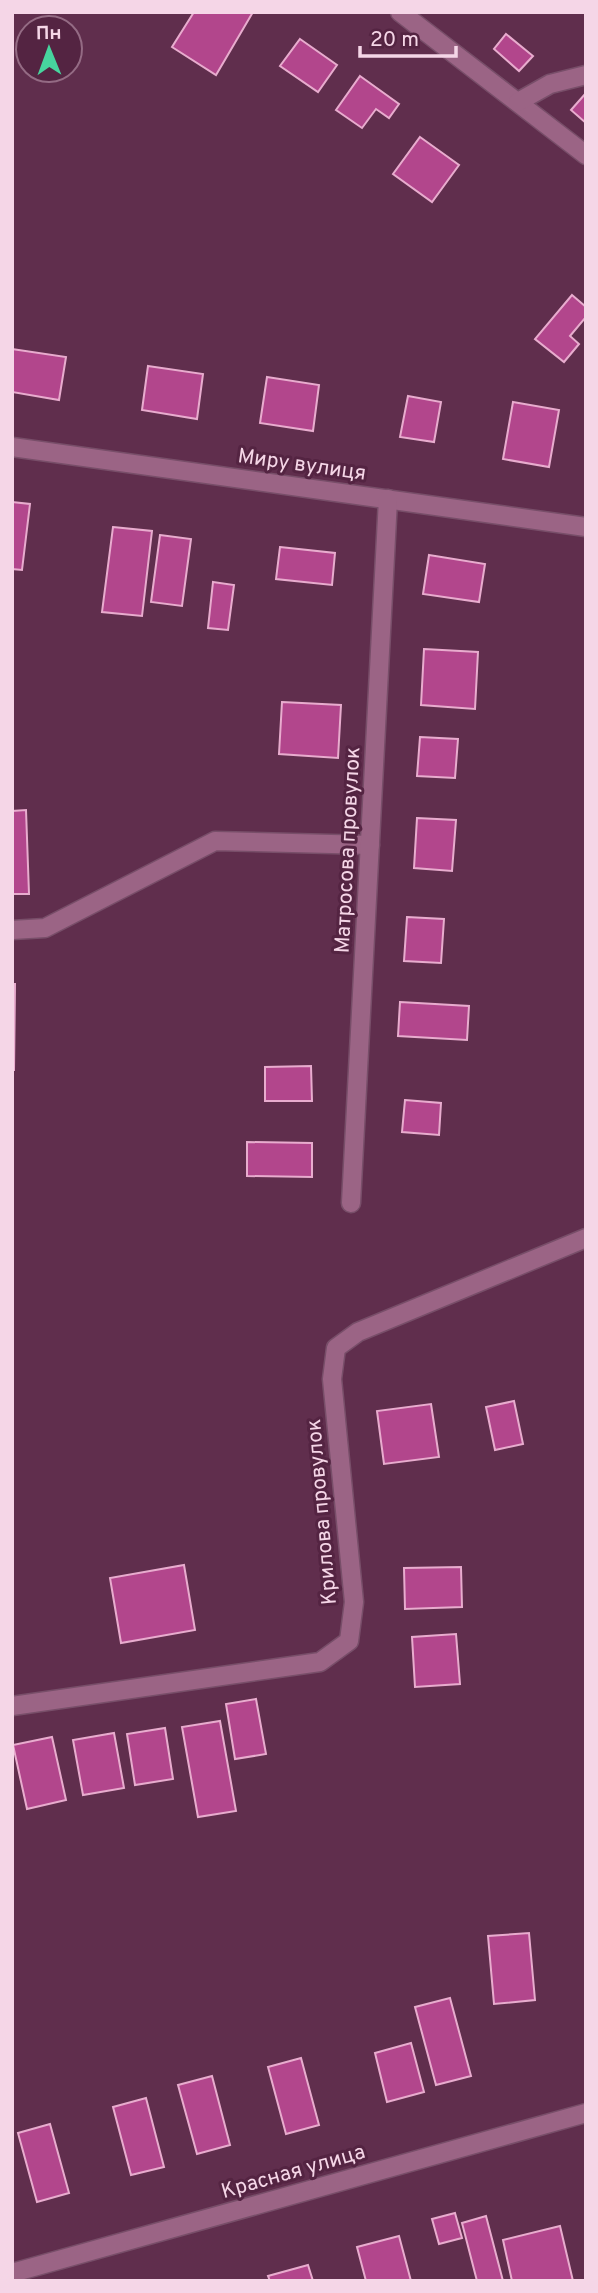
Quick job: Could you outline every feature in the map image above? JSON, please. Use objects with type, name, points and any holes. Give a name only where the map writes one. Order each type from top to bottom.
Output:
[{"type":"street","points":[[400,12],[586,155]]},
{"type":"street","points":[[518,102],[550,84],[586,75]]},
{"type":"street","name":"Миру вулиця","points":[[12,447],[586,527]]},
{"type":"street","name":"Матросова провулок","points":[[351,1203],[388,499]]},
{"type":"street","points":[[12,930],[45,928],[215,841],[370,845]]},
{"type":"street","name":"Крилова провулок","points":[[12,1706],[320,1662],[349,1641],[354,1602],[332,1380],[336,1348],[358,1332],[586,1238]]},
{"type":"street","name":"Красная улица","points":[[12,2273],[586,2113]]},
{"type":"building","points":[[194,12],[253,12],[216,75],[172,47]]},
{"type":"building","points":[[506,34],[533,56],[519,71],[494,49]]},
{"type":"building","points":[[300,39],[337,65],[318,92],[280,66]]},
{"type":"building","points":[[360,76],[399,104],[389,118],[376,109],[362,128],[336,110]]},
{"type":"building","points":[[586,93],[586,123],[571,110]]},
{"type":"building","points":[[420,137],[459,165],[432,202],[393,174]]},
{"type":"building","points":[[572,295],[586,307],[586,317],[570,336],[579,344],[564,362],[535,339]]},
{"type":"building","points":[[12,349],[66,357],[59,400],[12,392]]},
{"type":"building","points":[[148,366],[203,374],[197,419],[142,410]]},
{"type":"building","points":[[267,377],[319,385],[313,431],[260,423]]},
{"type":"building","points":[[408,396],[441,402],[434,442],[400,437]]},
{"type":"building","points":[[513,402],[559,410],[549,467],[503,459]]},
{"type":"building","points":[[12,502],[30,504],[22,570],[12,569]]},
{"type":"building","points":[[113,527],[152,531],[142,616],[102,612]]},
{"type":"building","points":[[160,535],[191,539],[182,606],[151,602]]},
{"type":"building","points":[[280,547],[335,553],[332,585],[276,579]]},
{"type":"building","points":[[429,555],[485,564],[479,602],[423,594]]},
{"type":"building","points":[[213,582],[234,585],[228,630],[208,628]]},
{"type":"building","points":[[424,649],[478,652],[475,709],[421,705]]},
{"type":"building","points":[[282,702],[341,705],[338,758],[279,754]]},
{"type":"building","points":[[420,737],[458,739],[455,778],[417,776]]},
{"type":"building","points":[[26,810],[29,894],[12,894],[12,811]]},
{"type":"building","points":[[417,818],[456,820],[452,871],[414,868]]},
{"type":"building","points":[[407,917],[444,919],[441,963],[404,961]]},
{"type":"building","points":[[12,984],[15,984],[14,1070],[12,1070]]},
{"type":"building","points":[[400,1002],[469,1006],[467,1040],[398,1036]]},
{"type":"building","points":[[311,1066],[312,1101],[265,1101],[265,1067]]},
{"type":"building","points":[[405,1100],[441,1103],[439,1135],[402,1132]]},
{"type":"building","points":[[247,1142],[312,1143],[312,1177],[247,1176]]},
{"type":"building","points":[[514,1401],[523,1444],[495,1450],[486,1407]]},
{"type":"building","points":[[431,1404],[439,1457],[384,1464],[377,1411]]},
{"type":"building","points":[[184,1565],[195,1630],[121,1643],[110,1578]]},
{"type":"building","points":[[461,1567],[462,1607],[405,1609],[404,1568]]},
{"type":"building","points":[[456,1634],[460,1684],[415,1687],[412,1637]]},
{"type":"building","points":[[256,1699],[266,1754],[235,1759],[226,1704]]},
{"type":"building","points":[[220,1721],[236,1811],[198,1817],[182,1727]]},
{"type":"building","points":[[165,1728],[173,1779],[135,1785],[127,1734]]},
{"type":"building","points":[[114,1733],[124,1788],[83,1795],[73,1740]]},
{"type":"building","points":[[52,1737],[66,1800],[27,1809],[13,1745]]},
{"type":"building","points":[[529,1933],[535,2000],[494,2004],[488,1936]]},
{"type":"building","points":[[450,1998],[471,2076],[436,2085],[415,2007]]},
{"type":"building","points":[[411,2043],[424,2092],[387,2102],[375,2053]]},
{"type":"building","points":[[301,2058],[319,2125],[286,2134],[268,2067]]},
{"type":"building","points":[[212,2076],[230,2145],[197,2154],[178,2085]]},
{"type":"building","points":[[146,2098],[164,2167],[131,2175],[113,2107]]},
{"type":"building","points":[[50,2124],[69,2193],[37,2202],[18,2133]]},
{"type":"building","points":[[455,2213],[462,2238],[439,2244],[432,2219]]},
{"type":"building","points":[[486,2216],[503,2281],[477,2281],[462,2223]]},
{"type":"building","points":[[560,2226],[573,2281],[512,2281],[503,2240]]},
{"type":"building","points":[[399,2236],[411,2281],[366,2281],[357,2247]]},
{"type":"building","points":[[308,2265],[313,2281],[270,2281],[268,2276]]}]
